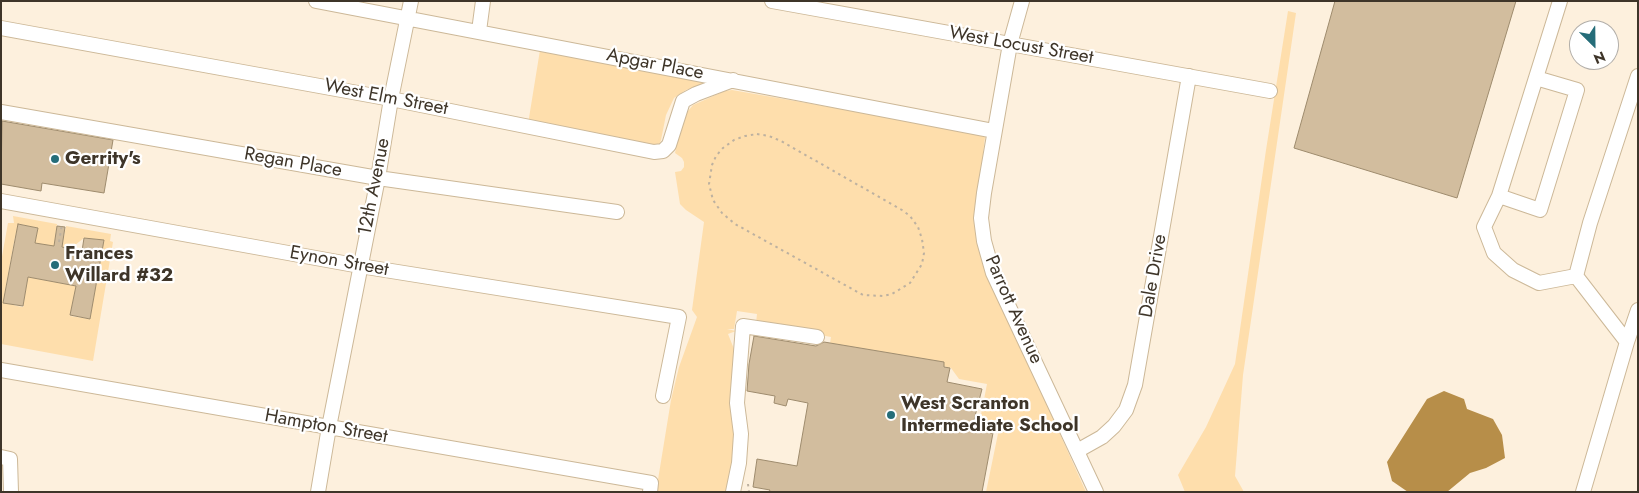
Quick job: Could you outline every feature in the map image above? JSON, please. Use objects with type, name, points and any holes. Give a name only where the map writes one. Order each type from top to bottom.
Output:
[{"type":"street","name":"Apgar Place","points":[[316,1],[994,131]]},
{"type":"street","name":"12th Avenue","points":[[318,492],[411,1]]},
{"type":"street","points":[[479,31],[483,1]]},
{"type":"street","name":"West Locust Street","points":[[772,1],[1270,91]]},
{"type":"street","name":"Parrott Avenue","points":[[1022,1],[1010,44],[994,131],[981,218],[984,240],[993,273],[1096,492]]},
{"type":"street","points":[[1560,1],[1499,196],[1484,227],[1494,253],[1513,270],[1539,283],[1576,276]]},
{"type":"street","name":"West Elm Street","points":[[1,28],[391,99],[654,152],[663,151],[669,145],[683,102],[696,94],[732,80]]},
{"type":"street","name":"Dale Drive","points":[[1077,451],[1102,437],[1114,426],[1126,410],[1135,385],[1189,76]]},
{"type":"street","points":[[1576,276],[1590,223],[1638,76]]},
{"type":"street","points":[[1499,196],[1540,210],[1543,201],[1577,90],[1536,78]]},
{"type":"street","name":"Regan Place","points":[[1,112],[378,178],[616,212]]},
{"type":"street","name":"Eynon Street","points":[[1,201],[360,266],[679,317],[663,396]]},
{"type":"street","points":[[1576,276],[1627,342]]},
{"type":"street","points":[[1583,492],[1638,310]]},
{"type":"street","points":[[733,492],[739,463],[741,434],[737,403],[743,326],[817,337]]},
{"type":"street","name":"Hampton Street","points":[[1,370],[329,427],[651,487]]},
{"type":"street","points":[[6,458],[11,492]]},
{"type":"path","points":[[757,134],[769,136],[894,205],[910,216],[918,227],[923,246],[922,264],[917,274],[910,283],[892,294],[871,296],[854,291],[735,224],[722,213],[714,200],[709,184],[712,165],[716,156],[723,148],[734,140],[745,136],[757,134]]},
{"type":"path","points":[[59,242],[63,212]]},
{"type":"shaded area","points":[[1288,11],[1296,13],[1243,375],[1235,476],[1244,492],[1185,492],[1178,475],[1206,427],[1235,364]]},
{"type":"shaded area","points":[[540,50],[715,80],[686,90],[674,98],[666,115],[661,140],[659,145],[655,146],[528,124]]},
{"type":"shaded area","points":[[732,90],[979,133],[985,137],[976,215],[1037,383],[1086,492],[986,492],[1000,424],[980,420],[987,384],[959,379],[951,368],[943,366],[944,362],[830,343],[831,337],[756,323],[757,314],[737,311],[734,329],[727,329],[736,331],[728,334],[734,349],[737,442],[727,492],[656,492],[671,400],[679,367],[697,317],[692,310],[704,222],[680,204],[675,172],[681,171],[684,167],[684,162],[675,153],[683,117],[693,105],[725,91]]},
{"type":"shaded area","points":[[13,216],[57,224],[54,246],[49,246],[35,243],[38,228],[19,224],[3,302],[23,307],[28,277],[76,286],[70,316],[90,319],[104,240],[84,238],[70,249],[62,247],[66,226],[111,234],[110,241],[113,242],[93,361],[1,344],[1,262],[8,223],[14,223]]},
{"type":"shaded area","points":[[1444,391],[1464,399],[1467,409],[1493,419],[1502,435],[1505,458],[1486,468],[1470,473],[1447,492],[1408,492],[1392,481],[1387,462],[1427,399]]},
{"type":"building","points":[[1335,1],[1516,1],[1457,198],[1294,148]]},
{"type":"building","name":"Gerrity's","points":[[2,121],[113,140],[104,193],[42,183],[41,191],[1,184]]},
{"type":"building","name":"Frances Willard #32","points":[[18,224],[38,228],[35,243],[54,246],[57,226],[65,227],[62,247],[82,251],[84,238],[104,240],[90,319],[70,315],[76,286],[28,277],[23,306],[3,303]]},
{"type":"building","name":"West Scranton Intermediate School","points":[[754,336],[816,346],[824,342],[944,362],[944,367],[950,368],[947,382],[982,389],[973,424],[990,427],[990,433],[993,433],[982,492],[769,492],[770,490],[753,487],[757,459],[797,466],[808,403],[788,399],[786,406],[774,403],[775,396],[747,391]]},
{"type":"place","name":"Gerrity's","points":[[55,159]]},
{"type":"place","name":"Frances Willard #32","points":[[55,265]]},
{"type":"place","name":"West Scranton Intermediate School","points":[[891,415]]}]
